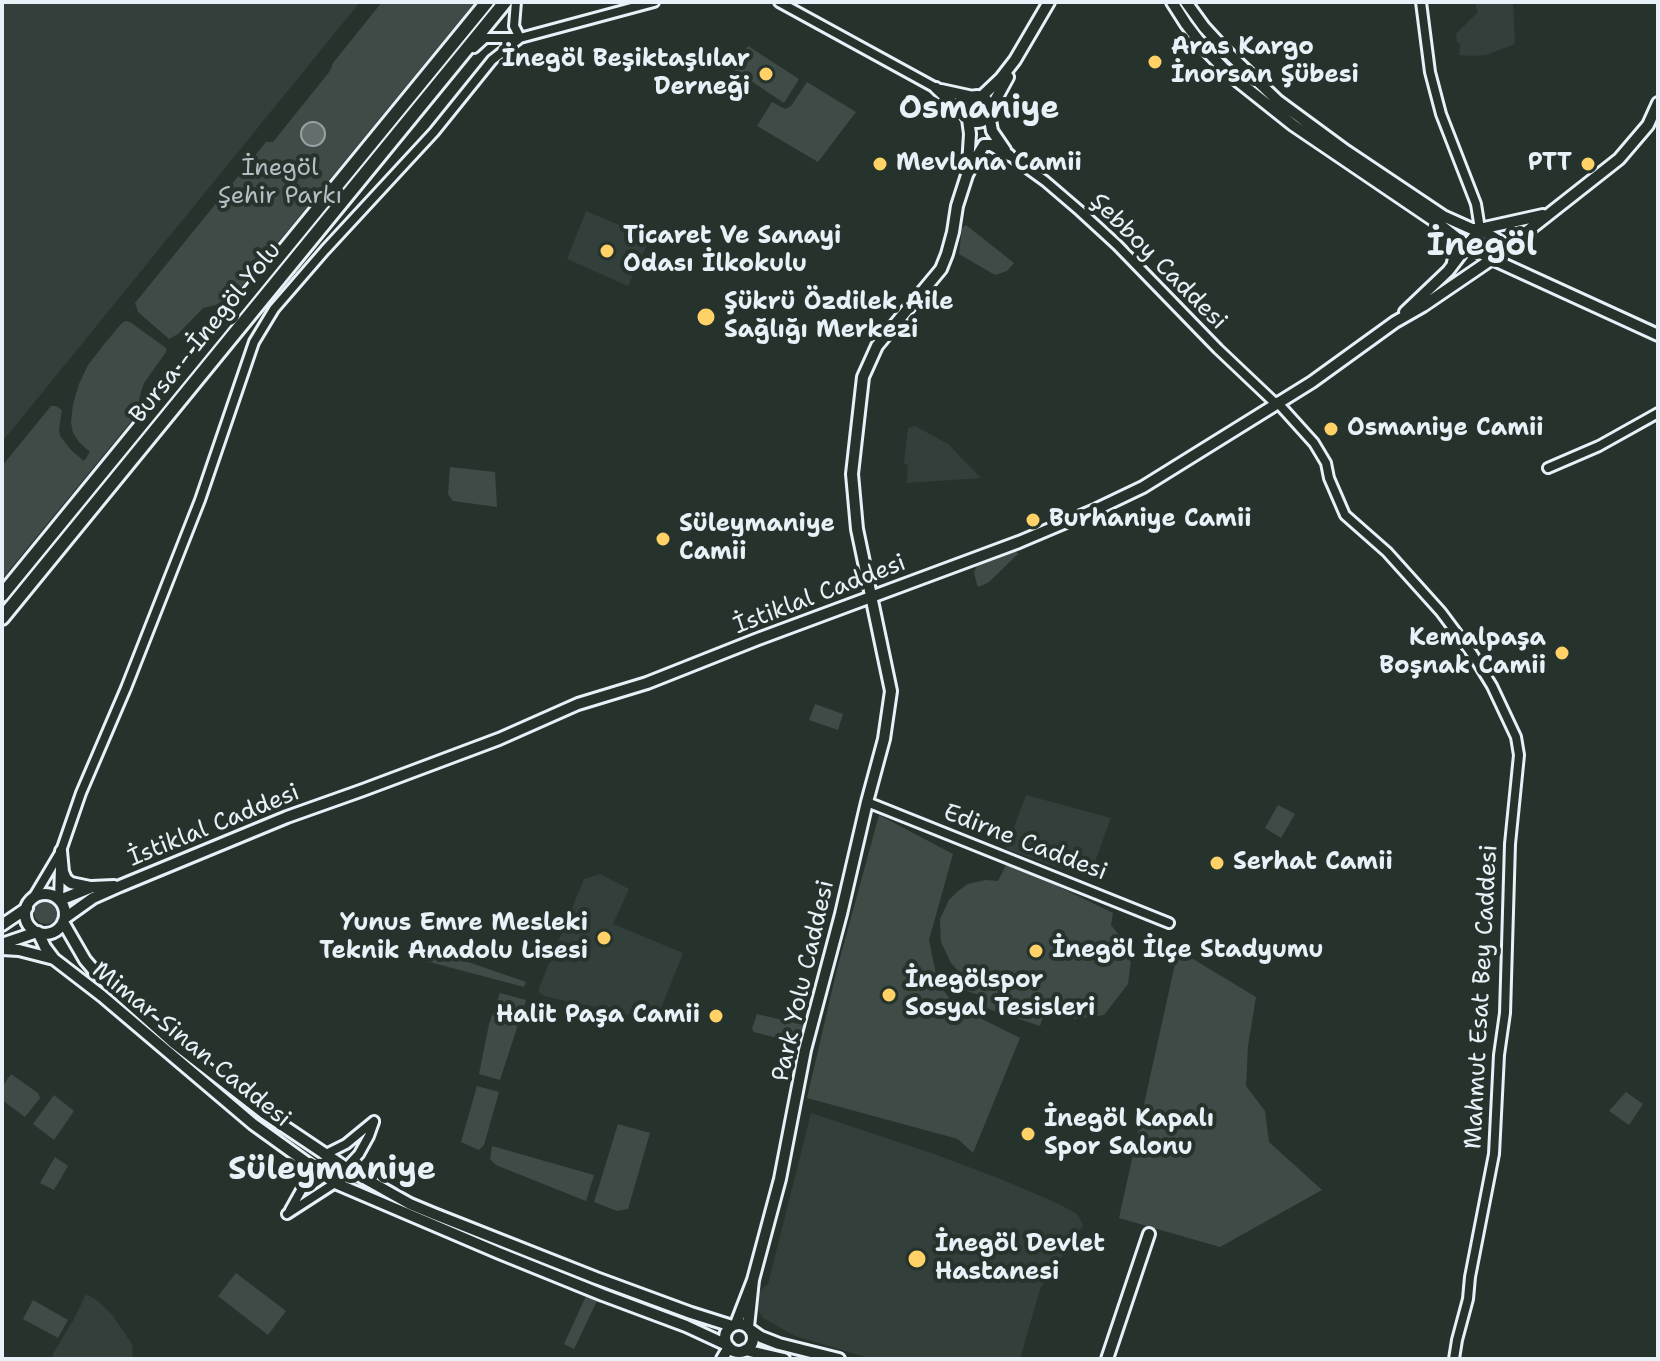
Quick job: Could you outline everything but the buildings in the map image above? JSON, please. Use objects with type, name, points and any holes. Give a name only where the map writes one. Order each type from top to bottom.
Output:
[{"type":"highway","name":"Bursa - İnegöl Yolu","points":[[2,595],[487,2]]},
{"type":"highway","name":"Bursa - İnegöl Yolu","points":[[2,618],[505,2]]},
{"type":"main road","points":[[936,88],[971,121],[983,121],[1049,2]]},
{"type":"main road","points":[[1172,2],[1205,49],[1229,74],[1293,125],[1441,220],[1480,229],[1549,213]]},
{"type":"main road","points":[[1186,2],[1226,51],[1278,101],[1441,220],[1467,246],[1658,335]]},
{"type":"main road","points":[[967,175],[970,134],[964,107],[1001,78],[1015,60]]},
{"type":"main road","points":[[871,597],[857,529],[852,474],[863,377],[877,346],[941,269],[967,175],[992,131],[988,102],[936,88]]},
{"type":"main road","name":"İstiklal Caddesi","points":[[64,920],[93,898],[287,817],[499,739],[578,704],[647,683],[1019,542],[1143,487],[1312,382],[1395,322],[1492,259],[1619,159],[1648,125],[1658,103]]},
{"type":"main road","points":[[992,131],[1009,155]]},
{"type":"main road","points":[[970,134],[977,142],[991,145],[1009,155]]},
{"type":"main road","points":[[1395,322],[1448,271],[1480,229]]},
{"type":"main road","points":[[1480,229],[1507,246]]},
{"type":"main road","name":"Park Yolu Caddesi","points":[[753,1280],[780,1179],[805,1050],[884,739],[891,691],[871,597]]},
{"type":"main road","points":[[61,851],[66,879],[92,887]]},
{"type":"main road","name":"İstiklal Caddesi","points":[[59,900],[92,887],[120,886]]},
{"type":"main road","points":[[2,925],[46,894],[59,900],[65,910],[64,920],[52,932],[38,932],[2,946]]},
{"type":"main road","points":[[30,903],[27,921],[38,932]]},
{"type":"main road","name":"Mimar Sinan Caddesi","points":[[64,920],[85,960],[97,974],[163,1034],[253,1106],[324,1155],[410,1204],[434,1214],[596,1278],[691,1313],[734,1325]]},
{"type":"main road","name":"Mimar Sinan Caddesi","points":[[38,932],[54,959],[253,1124],[335,1183],[728,1346]]},
{"type":"main road","points":[[2,946],[54,959]]},
{"type":"main road","points":[[313,1169],[324,1155]]},
{"type":"main road","points":[[335,1183],[346,1168]]},
{"type":"main road","points":[[1107,1359],[1149,1234]]},
{"type":"main road","points":[[753,1280],[734,1325],[725,1337],[728,1346],[740,1353],[784,1359]]},
{"type":"main road","points":[[740,1353],[749,1347],[753,1339],[750,1329],[753,1280]]},
{"type":"main road","points":[[734,1325],[750,1329],[779,1344],[839,1359]]},
{"type":"main road","points":[[722,1359],[728,1346]]},
{"type":"street","points":[[516,2],[514,26],[520,38]]},
{"type":"street","points":[[455,64],[485,38],[520,38],[654,2]]},
{"type":"street","points":[[779,2],[936,88]]},
{"type":"street","points":[[1421,2],[1430,72],[1476,204],[1480,229]]},
{"type":"street","points":[[30,903],[61,851],[81,793],[200,500],[254,342],[274,309],[325,250],[434,132],[492,60],[520,38]]},
{"type":"street","name":"Şebboy Caddesi","points":[[1009,155],[1045,181],[1117,245],[1208,340],[1276,402],[1314,443],[1326,463],[1329,478]]},
{"type":"street","points":[[1441,220],[1454,246],[1448,271]]},
{"type":"street","points":[[1548,468],[1599,446],[1658,413]]},
{"type":"street","name":"Mahmut Esat Bey Caddesi","points":[[1329,478],[1345,515],[1387,552],[1441,612],[1473,655],[1513,730],[1519,755],[1510,844],[1505,1013],[1499,1055],[1494,1154],[1454,1359]]},
{"type":"street","name":"Edirne Caddesi","points":[[867,802],[1169,923]]},
{"type":"street","points":[[59,900],[61,851]]},
{"type":"street","points":[[324,1155],[346,1144],[374,1121],[359,1154],[346,1168]]},
{"type":"street","points":[[313,1169],[287,1214],[335,1183]]},
{"type":"shaded area","points":[[2,2],[360,2],[2,442]]},
{"type":"shaded area","points":[[1474,2],[1513,2],[1515,44],[1486,55],[1459,55],[1460,44],[1457,43],[1456,34],[1478,12]]},
{"type":"shaded area","points":[[313,122],[322,125],[325,134],[322,143],[313,146],[304,143],[301,134],[304,125]]},
{"type":"shaded area","name":"Ticaret Ve Sanayi Odası İlkokulu","points":[[586,211],[643,235],[648,243],[628,286],[567,259]]},
{"type":"shaded area","points":[[915,426],[948,444],[981,478],[907,483],[908,465],[904,464],[908,428]]},
{"type":"shaded area","points":[[1026,795],[1111,818],[1089,878],[1006,849]]},
{"type":"shaded area","name":"Yunus Emre Mesleki Teknik Anadolu Lisesi","points":[[600,874],[629,889],[613,924],[683,953],[657,1018],[651,1020],[544,996],[539,992],[584,879]]},
{"type":"shaded area","name":"İnegöl Devlet Hastanesi","points":[[811,1113],[1003,1180],[1077,1214],[1083,1225],[1040,1289],[1020,1359],[872,1359],[795,1336],[763,1318],[756,1307],[757,1293],[768,1284]]},
{"type":"shaded area","points":[[86,1294],[113,1316],[132,1344],[133,1359],[56,1359],[52,1355]]},
{"type":"green space","name":"İnegöl Şehir Parkı","points":[[382,2],[475,2],[229,302],[203,308],[169,339],[138,312],[135,303],[266,142],[273,142]]},
{"type":"green space","name":"İnegöl Beşiktaşlılar Derneği","points":[[748,46],[799,79],[784,103],[733,69]]},
{"type":"green space","points":[[807,82],[856,112],[818,162],[757,126],[772,102],[785,109],[791,106]]},
{"type":"green space","points":[[966,225],[1014,263],[1007,271],[995,275],[959,254],[962,228]]},
{"type":"green space","points":[[125,321],[166,348],[144,383],[138,413],[2,579],[2,466],[51,406],[62,410],[60,436],[84,461],[90,452],[73,433],[73,404],[88,365]]},
{"type":"green space","points":[[450,467],[495,472],[497,507],[453,501],[448,494]]},
{"type":"green space","points":[[1015,550],[1018,554],[989,582],[979,587],[977,585],[974,572],[977,566]]},
{"type":"green space","points":[[815,704],[843,714],[838,730],[809,720]]},
{"type":"green space","points":[[1278,805],[1295,814],[1281,838],[1265,828]]},
{"type":"green space","name":"İnegölspor Sosyal Tesisleri","points":[[879,815],[953,854],[929,940],[938,984],[956,1006],[1020,1038],[973,1153],[958,1139],[807,1098],[837,969]]},
{"type":"green space","name":"İnegöl İlçe Stadyumu","points":[[1006,865],[1039,877],[1113,913],[1111,925],[1123,940],[1131,960],[1128,984],[1104,1015],[1075,1019],[1046,1008],[1040,1026],[977,1005],[981,996],[956,987],[960,973],[951,963],[941,942],[940,919],[949,900],[958,891],[968,884],[998,881]]},
{"type":"green space","points":[[46,900],[55,903],[58,912],[55,921],[46,924],[37,921],[34,912],[37,903]]},
{"type":"green space","points":[[416,944],[526,982],[524,987],[418,959]]},
{"type":"green space","points":[[1178,950],[1256,997],[1248,1046],[1246,1086],[1265,1111],[1269,1142],[1322,1190],[1220,1247],[1119,1218]]},
{"type":"green space","points":[[500,993],[526,1000],[500,1080],[479,1074],[489,1024]]},
{"type":"green space","points":[[757,1014],[803,1025],[806,1033],[803,1045],[754,1032],[752,1029]]},
{"type":"green space","points":[[11,1074],[38,1093],[40,1098],[25,1117],[2,1100],[2,1087]]},
{"type":"green space","points":[[477,1086],[499,1092],[484,1145],[479,1150],[461,1142]]},
{"type":"green space","points":[[1626,1092],[1643,1104],[1629,1125],[1609,1111]]},
{"type":"green space","points":[[54,1095],[74,1111],[54,1140],[33,1124]]},
{"type":"green space","points":[[618,1124],[650,1133],[628,1209],[617,1211],[594,1202]]},
{"type":"green space","points":[[492,1146],[594,1175],[586,1201],[496,1165],[490,1159]]},
{"type":"green space","points":[[55,1157],[68,1166],[54,1190],[40,1183]]},
{"type":"green space","points":[[236,1273],[286,1311],[268,1335],[218,1296]]},
{"type":"green space","points":[[586,1296],[597,1301],[574,1349],[564,1344]]},
{"type":"green space","points":[[33,1300],[68,1320],[58,1338],[23,1319]]},
{"type":"place","name":"Aras Kargo İnorsan Şübesi","points":[[1155,62]]},
{"type":"place","name":"İnegöl Beşiktaşlılar Derneği","points":[[766,74]]},
{"type":"place","name":"Mevlana Camii","points":[[880,164]]},
{"type":"place","name":"PTT","points":[[1588,164]]},
{"type":"place","name":"Ticaret Ve Sanayi Odası İlkokulu","points":[[607,251]]},
{"type":"place","name":"Şükrü Özdilek Aile Sağlığı Merkezi","points":[[706,317]]},
{"type":"place","name":"Osmaniye Camii","points":[[1331,429]]},
{"type":"place","name":"Burhaniye Camii","points":[[1033,520]]},
{"type":"place","name":"Süleymaniye Camii","points":[[663,539]]},
{"type":"place","name":"Kemalpaşa Boşnak Camii","points":[[1562,653]]},
{"type":"place","name":"Serhat Camii","points":[[1217,863]]},
{"type":"place","name":"Yunus Emre Mesleki Teknik Anadolu Lisesi","points":[[604,938]]},
{"type":"place","name":"İnegöl İlçe Stadyumu","points":[[1036,951]]},
{"type":"place","name":"İnegölspor Sosyal Tesisleri","points":[[889,995]]},
{"type":"place","name":"Halit Paşa Camii","points":[[716,1016]]},
{"type":"place","name":"İnegöl Kapalı Spor Salonu","points":[[1028,1134]]},
{"type":"place","name":"İnegöl Devlet Hastanesi","points":[[917,1259]]},
{"type":"district","name":"Osmaniye","points":[[979,110]]},
{"type":"district","name":"İnegöl","points":[[1482,247]]},
{"type":"district","name":"Süleymaniye","points":[[332,1171]]}]
